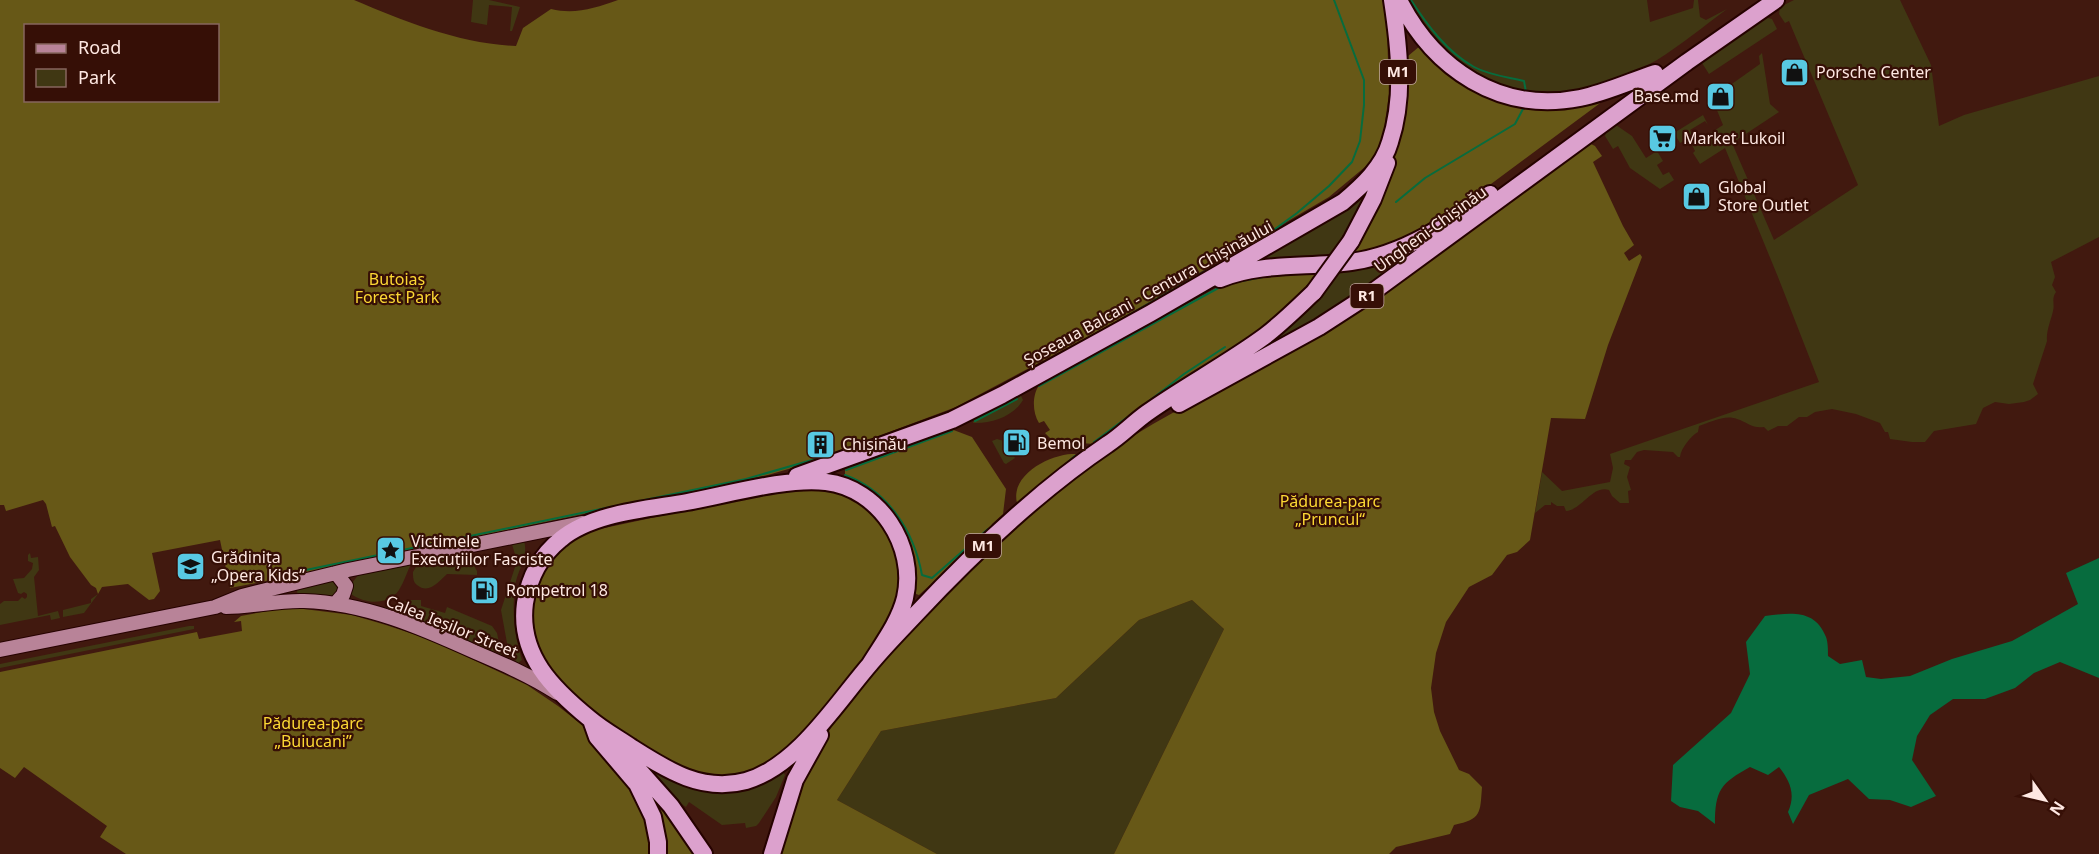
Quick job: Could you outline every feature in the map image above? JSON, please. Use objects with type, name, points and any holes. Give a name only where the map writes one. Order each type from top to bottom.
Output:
[{"type":"highway","name":"Șoseaua Balcani - Centura Chișinăului","points":[[870,664],[896,621],[906,591],[907,571],[896,532],[889,521],[869,500],[838,484],[814,481],[762,488],[598,520],[572,531],[550,550],[534,573],[525,601],[525,630],[533,657],[540,670],[563,697],[595,723],[661,767],[685,778],[707,783],[732,784],[762,775],[777,767],[833,711],[870,664],[936,592],[1010,521],[1077,465],[1110,443],[1145,414],[1265,336],[1314,292],[1366,216],[1388,161],[1398,93],[1398,60],[1392,0]]},
{"type":"highway","points":[[1399,0],[1427,43],[1449,66],[1476,84],[1506,95],[1533,101],[1581,98],[1655,73]]},
{"type":"highway","name":"R1","points":[[1604,117],[1655,73],[1757,0]]},
{"type":"highway","name":"R1","points":[[1604,117],[1776,0]]},
{"type":"highway","name":"Ungheni-Chișinău","points":[[1175,298],[1226,277],[1253,270],[1355,262],[1414,242],[1452,221],[1604,117]]},
{"type":"highway","name":"Ungheni-Chișinău","points":[[1110,443],[1319,327],[1370,294],[1604,117]]},
{"type":"highway","name":"Șoseaua Balcani - Centura Chișinăului","points":[[762,488],[868,452],[952,420],[1002,395],[1343,202],[1373,173],[1390,143]]},
{"type":"highway","name":"Șoseaua Balcani - Centura Chișinăului","points":[[772,854],[795,780],[833,711]]},
{"type":"highway","name":"Șoseaua Balcani - Centura Chișinăului","points":[[595,723],[671,806],[704,854]]},
{"type":"highway","points":[[595,723],[597,737],[637,784],[653,817],[658,854]]},
{"type":"main road","name":"Calea Ieșilor Street","points":[[0,650],[215,607],[242,596],[336,573],[598,520]]},
{"type":"main road","points":[[335,604],[343,595],[346,586],[336,573]]},
{"type":"main road","name":"Calea Ieșilor Street","points":[[215,607],[241,607],[285,601],[335,604],[386,615],[523,673],[563,697]]},
{"type":"green space","name":"Butoiaș Forest Park","points":[[0,0],[354,0],[453,36],[516,46],[523,28],[551,9],[577,11],[618,0],[1383,0],[1387,28],[1389,94],[1382,143],[1371,162],[1329,197],[1110,325],[956,407],[802,465],[768,475],[230,588],[220,540],[152,553],[160,591],[154,599],[149,600],[128,584],[102,587],[98,594],[96,588],[91,585],[70,557],[55,526],[52,527],[43,500],[6,511],[4,505],[0,505]]},
{"type":"green space","points":[[473,0],[489,0],[520,7],[512,31],[510,31],[512,7],[489,5],[487,25],[471,22]]},
{"type":"green space","points":[[1407,0],[1647,0],[1650,22],[1693,8],[1694,0],[1698,0],[1700,17],[1706,20],[1727,9],[1684,42],[1657,60],[1633,72],[1582,89],[1532,92],[1507,87],[1482,77],[1459,62],[1429,34]]},
{"type":"green space","points":[[1794,0],[1900,0],[1931,65],[1939,126],[1964,115],[2099,76],[2099,237],[2051,262],[2055,277],[2052,285],[2056,292],[2047,341],[2033,384],[2038,394],[2024,402],[2009,404],[1995,402],[1983,408],[1976,424],[1934,431],[1925,442],[1890,439],[1888,432],[1885,432],[1880,423],[1856,414],[1832,409],[1815,412],[1807,417],[1799,417],[1787,426],[1778,426],[1768,431],[1764,427],[1753,426],[1733,418],[1718,419],[1699,426],[1698,432],[1692,436],[1680,457],[1673,452],[1644,450],[1637,452],[1631,460],[1625,460],[1624,464],[1630,467],[1627,477],[1631,490],[1628,491],[1629,503],[1620,503],[1609,490],[1603,489],[1592,494],[1572,510],[1566,511],[1564,506],[1557,506],[1551,502],[1551,505],[1545,505],[1535,513],[1542,472],[1562,491],[1610,482],[1613,468],[1610,454],[1819,382],[1725,148],[1700,164],[1693,153],[1695,151],[1692,145],[1723,125],[1712,98],[1760,64],[1759,56],[1762,53],[1770,104],[1779,112],[1732,143],[1774,240],[1858,185],[1789,21],[1785,23],[1779,14],[1780,7]]},
{"type":"green space","points":[[1764,17],[1772,19],[1777,29],[1709,74],[1702,63]]},
{"type":"green space","points":[[1420,46],[1461,83],[1479,92],[1603,99],[1603,101],[1428,228],[1393,243],[1347,258],[1393,164],[1404,111],[1408,56]]},
{"type":"green space","points":[[1703,115],[1708,125],[1705,121],[1690,130],[1693,136],[1680,143],[1674,133]]},
{"type":"green space","points":[[1616,125],[1632,136],[1646,158],[1657,151],[1663,161],[1657,165],[1663,175],[1669,172],[1674,180],[1660,189],[1630,168],[1618,146],[1613,149],[1605,136]]},
{"type":"green space","name":"Pădurea-parc „Pruncul“","points":[[1591,144],[1602,156],[1593,162],[1634,245],[1624,253],[1629,261],[1640,254],[1642,257],[1608,345],[1585,419],[1551,418],[1530,540],[1517,552],[1507,555],[1492,575],[1469,587],[1446,622],[1436,653],[1431,688],[1434,712],[1440,731],[1459,770],[1469,774],[1482,787],[1480,809],[1475,817],[1454,825],[1450,834],[1396,847],[1389,854],[1114,854],[1224,629],[1192,600],[1139,620],[1056,698],[881,731],[837,800],[937,854],[780,854],[793,800],[816,752],[839,715],[865,680],[956,581],[1077,470],[1208,393],[1264,367]]},
{"type":"green space","points":[[1368,192],[1345,236],[1328,260],[1247,264],[1342,213]]},
{"type":"green space","points":[[1447,230],[1325,317],[1211,378],[1337,271]]},
{"type":"green space","points":[[1320,271],[1288,307],[1251,338],[1159,396],[1094,444],[1053,441],[1045,433],[1050,430],[1044,421],[1039,423],[1034,403],[1035,393],[1040,384],[1222,285],[1245,278]]},
{"type":"green space","points":[[1019,395],[1023,400],[1008,415],[987,422],[973,423],[974,419]]},
{"type":"green space","points":[[951,429],[972,437],[1006,489],[1003,514],[992,524],[989,531],[919,595],[916,594],[915,564],[906,532],[891,509],[870,491],[845,476],[845,468],[869,462]]},
{"type":"green space","points":[[997,439],[1004,441],[1015,458],[1006,464],[992,441]]},
{"type":"green space","points":[[1076,454],[1017,503],[1016,493],[1019,484],[1033,468],[1053,458]]},
{"type":"green space","points":[[814,487],[846,493],[876,515],[896,547],[901,583],[892,616],[867,655],[803,733],[769,763],[746,773],[718,777],[691,773],[628,737],[555,679],[532,639],[532,595],[550,557],[581,534],[787,489]]},
{"type":"green space","points":[[511,541],[524,541],[525,547],[514,596],[515,632],[522,660],[518,663],[509,654],[501,610],[517,561]]},
{"type":"green space","points":[[30,553],[31,558],[38,557],[39,570],[34,577],[38,616],[58,611],[60,618],[51,620],[50,615],[0,625],[0,604],[4,601],[18,601],[22,597],[25,599],[27,597],[24,592],[18,593],[13,579],[24,578],[32,569],[33,563],[28,561]]},
{"type":"green space","points":[[467,554],[477,575],[447,574],[430,588],[421,588],[413,578],[417,565]]},
{"type":"green space","points":[[411,564],[399,590],[389,599],[376,602],[363,600],[351,594],[352,583],[359,574]]},
{"type":"green space","points":[[337,580],[340,584],[337,597],[316,594],[298,596],[296,586]]},
{"type":"green space","points":[[98,594],[84,613],[63,617],[63,610],[91,603],[91,599]]},
{"type":"green space","points":[[410,600],[421,600],[421,606],[445,613],[447,607],[492,626],[497,633],[502,657],[382,608]]},
{"type":"green space","points":[[1192,600],[1224,629],[1114,854],[937,854],[837,800],[881,731],[1056,698],[1139,620]]},
{"type":"green space","name":"Pădurea-parc „Buiucani”","points":[[288,607],[352,615],[386,625],[431,640],[527,685],[586,728],[660,804],[687,839],[693,854],[126,854],[100,837],[107,826],[24,767],[15,778],[0,768],[0,672],[197,632],[199,639],[242,631],[241,621],[234,622],[241,616]]},
{"type":"green space","points":[[194,626],[194,629],[0,668],[0,664]]},
{"type":"green space","points":[[647,768],[680,784],[697,789],[783,772],[785,775],[776,797],[759,823],[746,828],[745,823],[722,825],[689,802],[686,807],[673,798]]},
{"type":"shaded area","points":[[2099,558],[2099,678],[2060,662],[2034,673],[2015,688],[1985,699],[1953,699],[1930,715],[1917,736],[1912,760],[1936,796],[1911,807],[1890,800],[1869,799],[1848,779],[1809,795],[1793,824],[1788,812],[1792,799],[1791,788],[1779,767],[1768,775],[1750,767],[1726,783],[1718,795],[1715,824],[1698,811],[1680,807],[1671,801],[1673,765],[1731,713],[1750,674],[1746,642],[1765,616],[1800,614],[1815,621],[1826,637],[1828,656],[1840,664],[1862,660],[1866,677],[1881,679],[1910,676],[1952,659],[2012,641],[2078,604],[2066,573]]},
{"type":"waterway","points":[[1103,330],[1263,238],[1329,186],[1352,162],[1360,141],[1364,80],[1334,0]]},
{"type":"waterway","points":[[1411,0],[1431,28],[1455,54],[1480,70],[1524,81],[1526,92]]},
{"type":"waterway","points":[[1396,202],[1425,178],[1515,124],[1524,107]]},
{"type":"waterway","points":[[1236,282],[1263,277]]},
{"type":"waterway","points":[[1039,386],[1222,286]]},
{"type":"waterway","points":[[1144,405],[1184,374],[1225,347]]},
{"type":"waterway","points":[[975,421],[1017,399]]},
{"type":"waterway","points":[[1094,442],[1137,410]]},
{"type":"waterway","points":[[846,470],[952,431]]},
{"type":"waterway","points":[[301,571],[746,479],[840,452]]},
{"type":"waterway","points":[[1059,470],[1075,456]]},
{"type":"waterway","points":[[845,475],[874,491],[897,515],[913,543],[922,575],[932,578],[988,529]]},
{"type":"place","name":"Porsche Center","points":[[1795,72]]},
{"type":"place","name":"Base.md","points":[[1720,96]]},
{"type":"place","name":"Market Lukoil","points":[[1662,138]]},
{"type":"place","name":"Global Store Outlet","points":[[1697,196]]},
{"type":"place","name":"Bemol","points":[[1016,443]]},
{"type":"place","name":"Chișinău","points":[[821,444]]},
{"type":"place","name":"Victimele Execuțiilor Fasciste","points":[[390,550]]},
{"type":"place","name":"Grădinița „Opera Kids”","points":[[190,566]]},
{"type":"place","name":"Rompetrol 18","points":[[485,590]]}]
